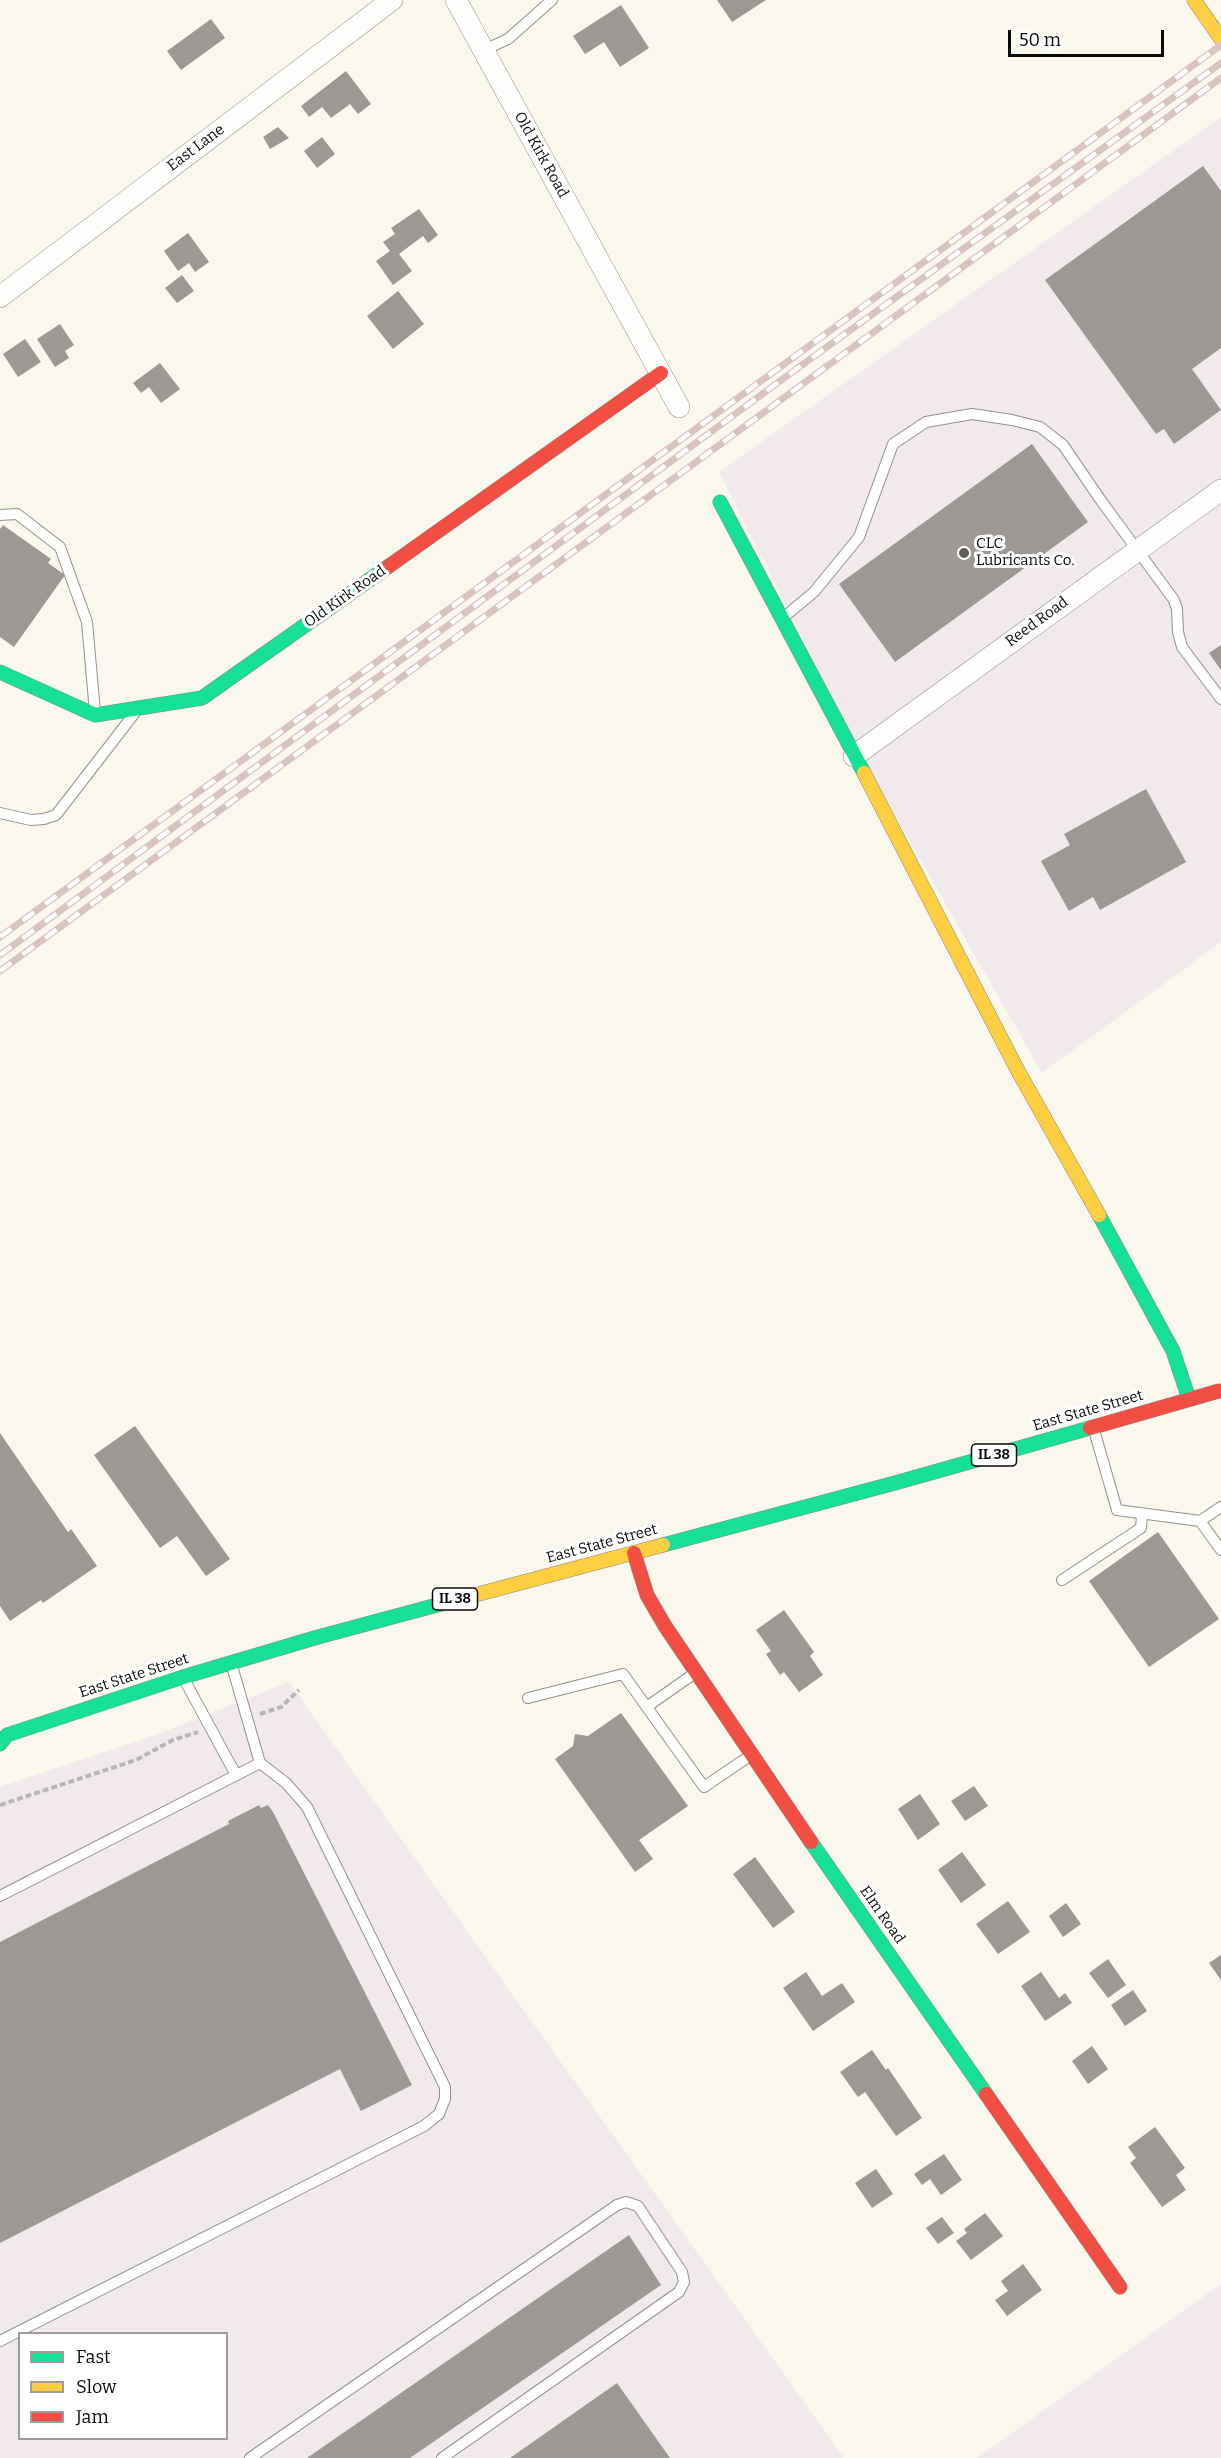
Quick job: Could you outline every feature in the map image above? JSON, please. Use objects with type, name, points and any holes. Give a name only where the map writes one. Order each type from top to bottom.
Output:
[{"type":"street","name":"East Lane","points":[[0,297],[392,0]]},
{"type":"street","name":"Old Kirk Road","points":[[456,0],[679,407]]},
{"type":"street","points":[[1194,0],[1221,39]]},
{"type":"street","name":"Old Kirk Road","points":[[95,715],[202,698],[661,373]]},
{"type":"street","name":"Reed Road","points":[[854,756],[1221,490]]},
{"type":"street","points":[[720,502],[783,618],[1018,1071],[1173,1351],[1189,1399]]},
{"type":"street","points":[[0,672],[95,715]]},
{"type":"street","name":"East State Street","points":[[2,1737],[183,1677],[453,1599],[634,1553],[1093,1427],[1220,1389]]},
{"type":"street","name":"Elm Road","points":[[634,1553],[647,1595],[664,1626],[1120,2288]]},
{"type":"lane","points":[[484,50],[508,39],[552,0]]},
{"type":"lane","points":[[783,618],[814,592],[859,537],[893,444],[926,422],[972,414],[1040,427],[1063,445],[1174,600],[1178,609],[1178,632],[1182,647],[1221,699]]},
{"type":"lane","points":[[0,515],[17,513],[60,547],[87,622],[95,715]]},
{"type":"lane","points":[[0,813],[30,820],[56,815],[138,708]]},
{"type":"lane","points":[[1093,1427],[1117,1510],[1200,1521],[1221,1507]]},
{"type":"lane","points":[[1062,1580],[1141,1528],[1142,1514]]},
{"type":"lane","points":[[1200,1521],[1221,1550]]},
{"type":"lane","points":[[0,2341],[424,2126],[439,2114],[445,2099],[445,2087],[307,1806],[286,1783],[260,1763],[232,1663]]},
{"type":"lane","points":[[648,1706],[697,1671]]},
{"type":"lane","points":[[528,1698],[624,1674],[704,1787],[751,1755]]},
{"type":"lane","points":[[183,1677],[236,1775]]},
{"type":"lane","points":[[0,1896],[260,1763]]},
{"type":"lane","points":[[250,2458],[617,2205],[626,2202],[638,2206],[682,2272],[684,2282],[679,2292],[442,2458]]},
{"type":"path","points":[[265,1713],[281,1707],[299,1690]]},
{"type":"path","points":[[0,1805],[136,1760],[183,1737]]},
{"type":"shaded area","points":[[1221,117],[1221,942],[1042,1073],[865,762],[719,472]]},
{"type":"shaded area","points":[[289,1682],[844,2458],[0,2458],[0,1787],[156,1735]]},
{"type":"shaded area","points":[[1221,2284],[1221,2458],[977,2458]]},
{"type":"building","points":[[717,0],[766,0],[732,22]]},
{"type":"building","points":[[621,5],[649,48],[620,67],[604,42],[585,54],[573,36]]},
{"type":"building","points":[[211,19],[225,38],[181,70],[167,51]]},
{"type":"building","points":[[346,71],[371,104],[358,114],[350,104],[331,118],[322,107],[309,117],[301,106]]},
{"type":"building","points":[[278,127],[289,138],[270,149],[263,137]]},
{"type":"building","points":[[322,137],[335,154],[317,168],[304,151]]},
{"type":"building","points":[[1203,166],[1221,191],[1221,348],[1192,369],[1221,410],[1174,444],[1164,429],[1156,434],[1045,280]]},
{"type":"building","points":[[419,209],[438,235],[428,243],[423,236],[399,254],[412,271],[393,285],[376,261],[390,251],[383,242],[395,234],[391,228]]},
{"type":"building","points":[[188,233],[209,262],[195,272],[189,263],[178,271],[164,251]]},
{"type":"building","points":[[182,275],[194,291],[177,303],[165,288]]},
{"type":"building","points":[[398,291],[424,324],[393,349],[367,316]]},
{"type":"building","points":[[60,324],[74,345],[65,351],[69,358],[55,367],[37,339]]},
{"type":"building","points":[[25,339],[41,362],[18,377],[3,354]]},
{"type":"building","points":[[160,363],[180,389],[161,403],[149,387],[141,393],[133,383]]},
{"type":"building","name":"CLC Lubricants Co.","points":[[1032,444],[1088,522],[895,662],[839,584]]},
{"type":"building","points":[[3,525],[51,559],[48,563],[65,575],[14,647],[0,637],[0,529]]},
{"type":"building","points":[[1221,645],[1221,670],[1209,653]]},
{"type":"building","points":[[1146,789],[1186,862],[1100,910],[1093,897],[1069,911],[1041,861],[1070,845],[1064,834]]},
{"type":"building","points":[[135,1426],[230,1559],[206,1576],[177,1536],[160,1548],[94,1455]]},
{"type":"building","points":[[0,1433],[68,1532],[71,1529],[97,1566],[43,1603],[41,1600],[10,1621],[0,1606]]},
{"type":"building","points":[[1158,1532],[1219,1619],[1149,1667],[1089,1581]]},
{"type":"building","points":[[784,1610],[814,1652],[810,1656],[823,1675],[799,1692],[784,1672],[780,1675],[766,1654],[771,1651],[756,1630]]},
{"type":"building","points":[[621,1713],[688,1806],[639,1840],[653,1859],[635,1872],[555,1759],[573,1746],[575,1734],[588,1736]]},
{"type":"building","points":[[974,1786],[988,1806],[965,1821],[951,1801]]},
{"type":"building","points":[[920,1794],[940,1824],[918,1840],[898,1809]]},
{"type":"building","points":[[259,1805],[261,1808],[268,1805],[273,1812],[412,2085],[361,2111],[340,2069],[0,2243],[0,1942],[229,1824],[228,1821]]},
{"type":"building","points":[[962,1852],[986,1885],[961,1903],[938,1870]]},
{"type":"building","points":[[755,1857],[795,1912],[773,1928],[733,1874]]},
{"type":"building","points":[[1008,1901],[1030,1932],[998,1954],[976,1924]]},
{"type":"building","points":[[1066,1903],[1081,1924],[1063,1937],[1049,1916]]},
{"type":"building","points":[[1221,1955],[1221,1980],[1209,1963]]},
{"type":"building","points":[[1108,1959],[1126,1985],[1108,1998],[1089,1973]]},
{"type":"building","points":[[806,1972],[822,1996],[842,1983],[855,2002],[813,2031],[783,1988]]},
{"type":"building","points":[[1041,1972],[1059,1998],[1065,1993],[1072,2003],[1045,2021],[1021,1986]]},
{"type":"building","points":[[1133,1990],[1147,2011],[1125,2026],[1111,2005]]},
{"type":"building","points":[[1092,2046],[1108,2069],[1088,2084],[1072,2061]]},
{"type":"building","points":[[872,2050],[886,2070],[888,2068],[922,2118],[896,2136],[865,2092],[858,2097],[840,2072]]},
{"type":"building","points":[[1155,2127],[1185,2168],[1176,2175],[1186,2190],[1162,2207],[1130,2163],[1136,2158],[1128,2147]]},
{"type":"building","points":[[944,2154],[962,2180],[941,2195],[930,2179],[922,2185],[914,2174]]},
{"type":"building","points":[[876,2169],[893,2194],[872,2208],[855,2183]]},
{"type":"building","points":[[985,2213],[1003,2236],[971,2260],[956,2241],[967,2233],[964,2229]]},
{"type":"building","points":[[942,2217],[954,2233],[938,2244],[926,2228]]},
{"type":"building","points":[[629,2235],[661,2285],[410,2458],[307,2458]]},
{"type":"building","points":[[1023,2264],[1042,2290],[1007,2316],[995,2300],[1008,2291],[1001,2281]]},
{"type":"building","points":[[617,2383],[670,2458],[510,2458]]},
{"type":"railway","points":[[0,937],[1221,45]]},
{"type":"railway","points":[[0,955],[795,370],[1221,63]]},
{"type":"railway","points":[[0,971],[1221,78]]},
{"type":"traffic: fast","points":[[720,502],[864,773]]},
{"type":"traffic: fast","points":[[0,672],[95,715],[202,698],[389,566]]},
{"type":"traffic: fast","points":[[1099,1215],[1173,1351],[1189,1399]]},
{"type":"traffic: fast","points":[[663,1545],[1090,1428]]},
{"type":"traffic: fast","points":[[0,1744],[7,1735],[183,1677],[441,1604]]},
{"type":"traffic: fast","points":[[811,1842],[986,2094]]},
{"type":"traffic: slow","points":[[1194,0],[1221,39]]},
{"type":"traffic: slow","points":[[864,773],[1018,1071],[1099,1215]]},
{"type":"traffic: slow","points":[[441,1604],[663,1545]]},
{"type":"traffic: jam","points":[[389,566],[661,373]]},
{"type":"traffic: jam","points":[[1090,1428],[1219,1391]]},
{"type":"traffic: jam","points":[[634,1553],[647,1595],[665,1626],[811,1842]]},
{"type":"traffic: jam","points":[[986,2094],[1120,2287]]},
{"type":"place","name":"CLC Lubricants Co.","points":[[964,553]]}]
